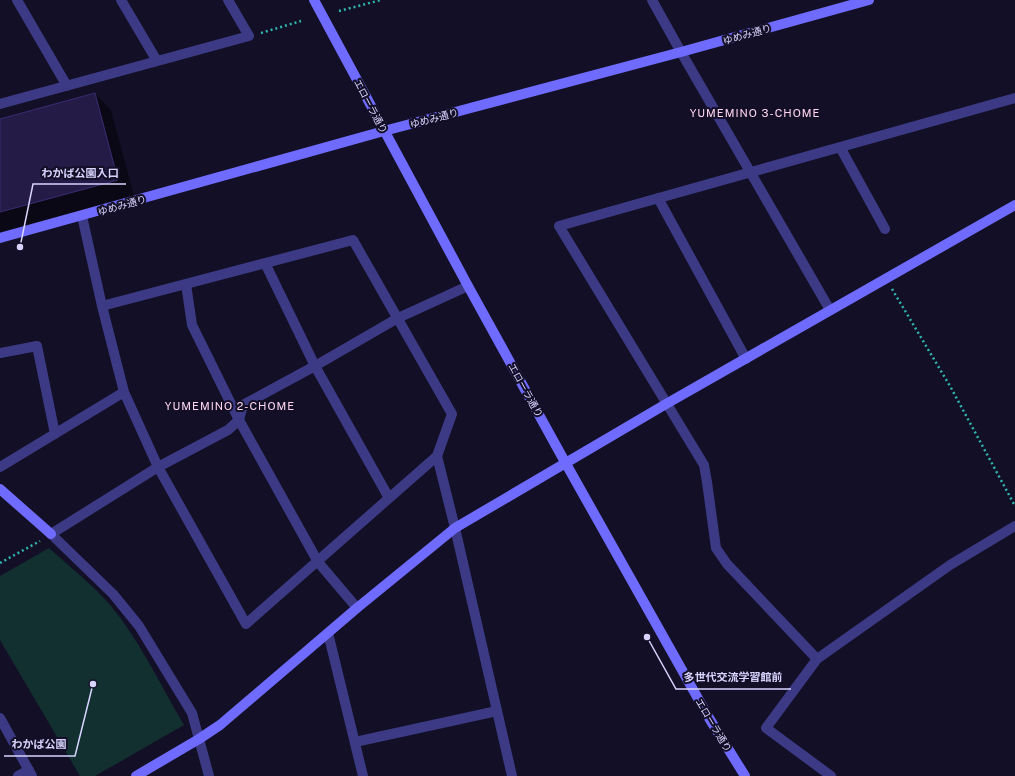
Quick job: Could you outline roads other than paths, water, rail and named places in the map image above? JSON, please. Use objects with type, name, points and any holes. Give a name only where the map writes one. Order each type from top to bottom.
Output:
[{"type":"street","points":[[17,0],[67,86]]},
{"type":"street","points":[[121,0],[157,61]]},
{"type":"street","points":[[0,104],[249,36],[228,0]]},
{"type":"street","name":"エローラ通り","points":[[314,0],[468,286],[565,462],[709,718],[745,776]]},
{"type":"street","points":[[652,0],[830,310]]},
{"type":"street","name":"ゆめみ通り","points":[[0,238],[384,131],[869,0]]},
{"type":"street","points":[[816,659],[727,564],[716,548],[704,465],[559,226],[1015,98]]},
{"type":"street","points":[[840,147],[885,229]]},
{"type":"street","points":[[658,198],[746,359]]},
{"type":"street","points":[[136,776],[220,725],[357,608],[455,528],[565,462],[1015,205]]},
{"type":"street","points":[[82,216],[102,306],[124,392],[158,467],[246,624],[437,456],[452,414],[353,240],[102,306]]},
{"type":"street","points":[[265,263],[315,366],[389,498]]},
{"type":"street","points":[[186,284],[192,325],[239,420],[318,562],[357,608]]},
{"type":"street","points":[[51,534],[158,467],[228,430],[239,420],[243,405],[315,366],[398,318],[468,286]]},
{"type":"street","points":[[0,353],[37,346],[55,434]]},
{"type":"street","points":[[0,467],[124,392]]},
{"type":"street","points":[[437,456],[512,776]]},
{"type":"street","points":[[0,489],[51,534],[112,594],[139,626],[192,713],[209,776]]},
{"type":"street","points":[[828,775],[766,728],[816,659],[950,565],[1015,526]]},
{"type":"street","points":[[328,633],[363,776]]},
{"type":"street","points":[[355,742],[497,711]]},
{"type":"street","points":[[0,718],[31,773],[18,776]]},
{"type":"place","name":"わかば公園入口","points":[[20,247]]},
{"type":"place","name":"多世代交流学習館前","points":[[647,637]]},
{"type":"place","name":"わかば公園","points":[[93,684]]},
{"type":"district","name":"YUMEMINO 3-CHOME","points":[[755,113]]},
{"type":"district","name":"YUMEMINO 2-CHOME","points":[[230,406]]}]
